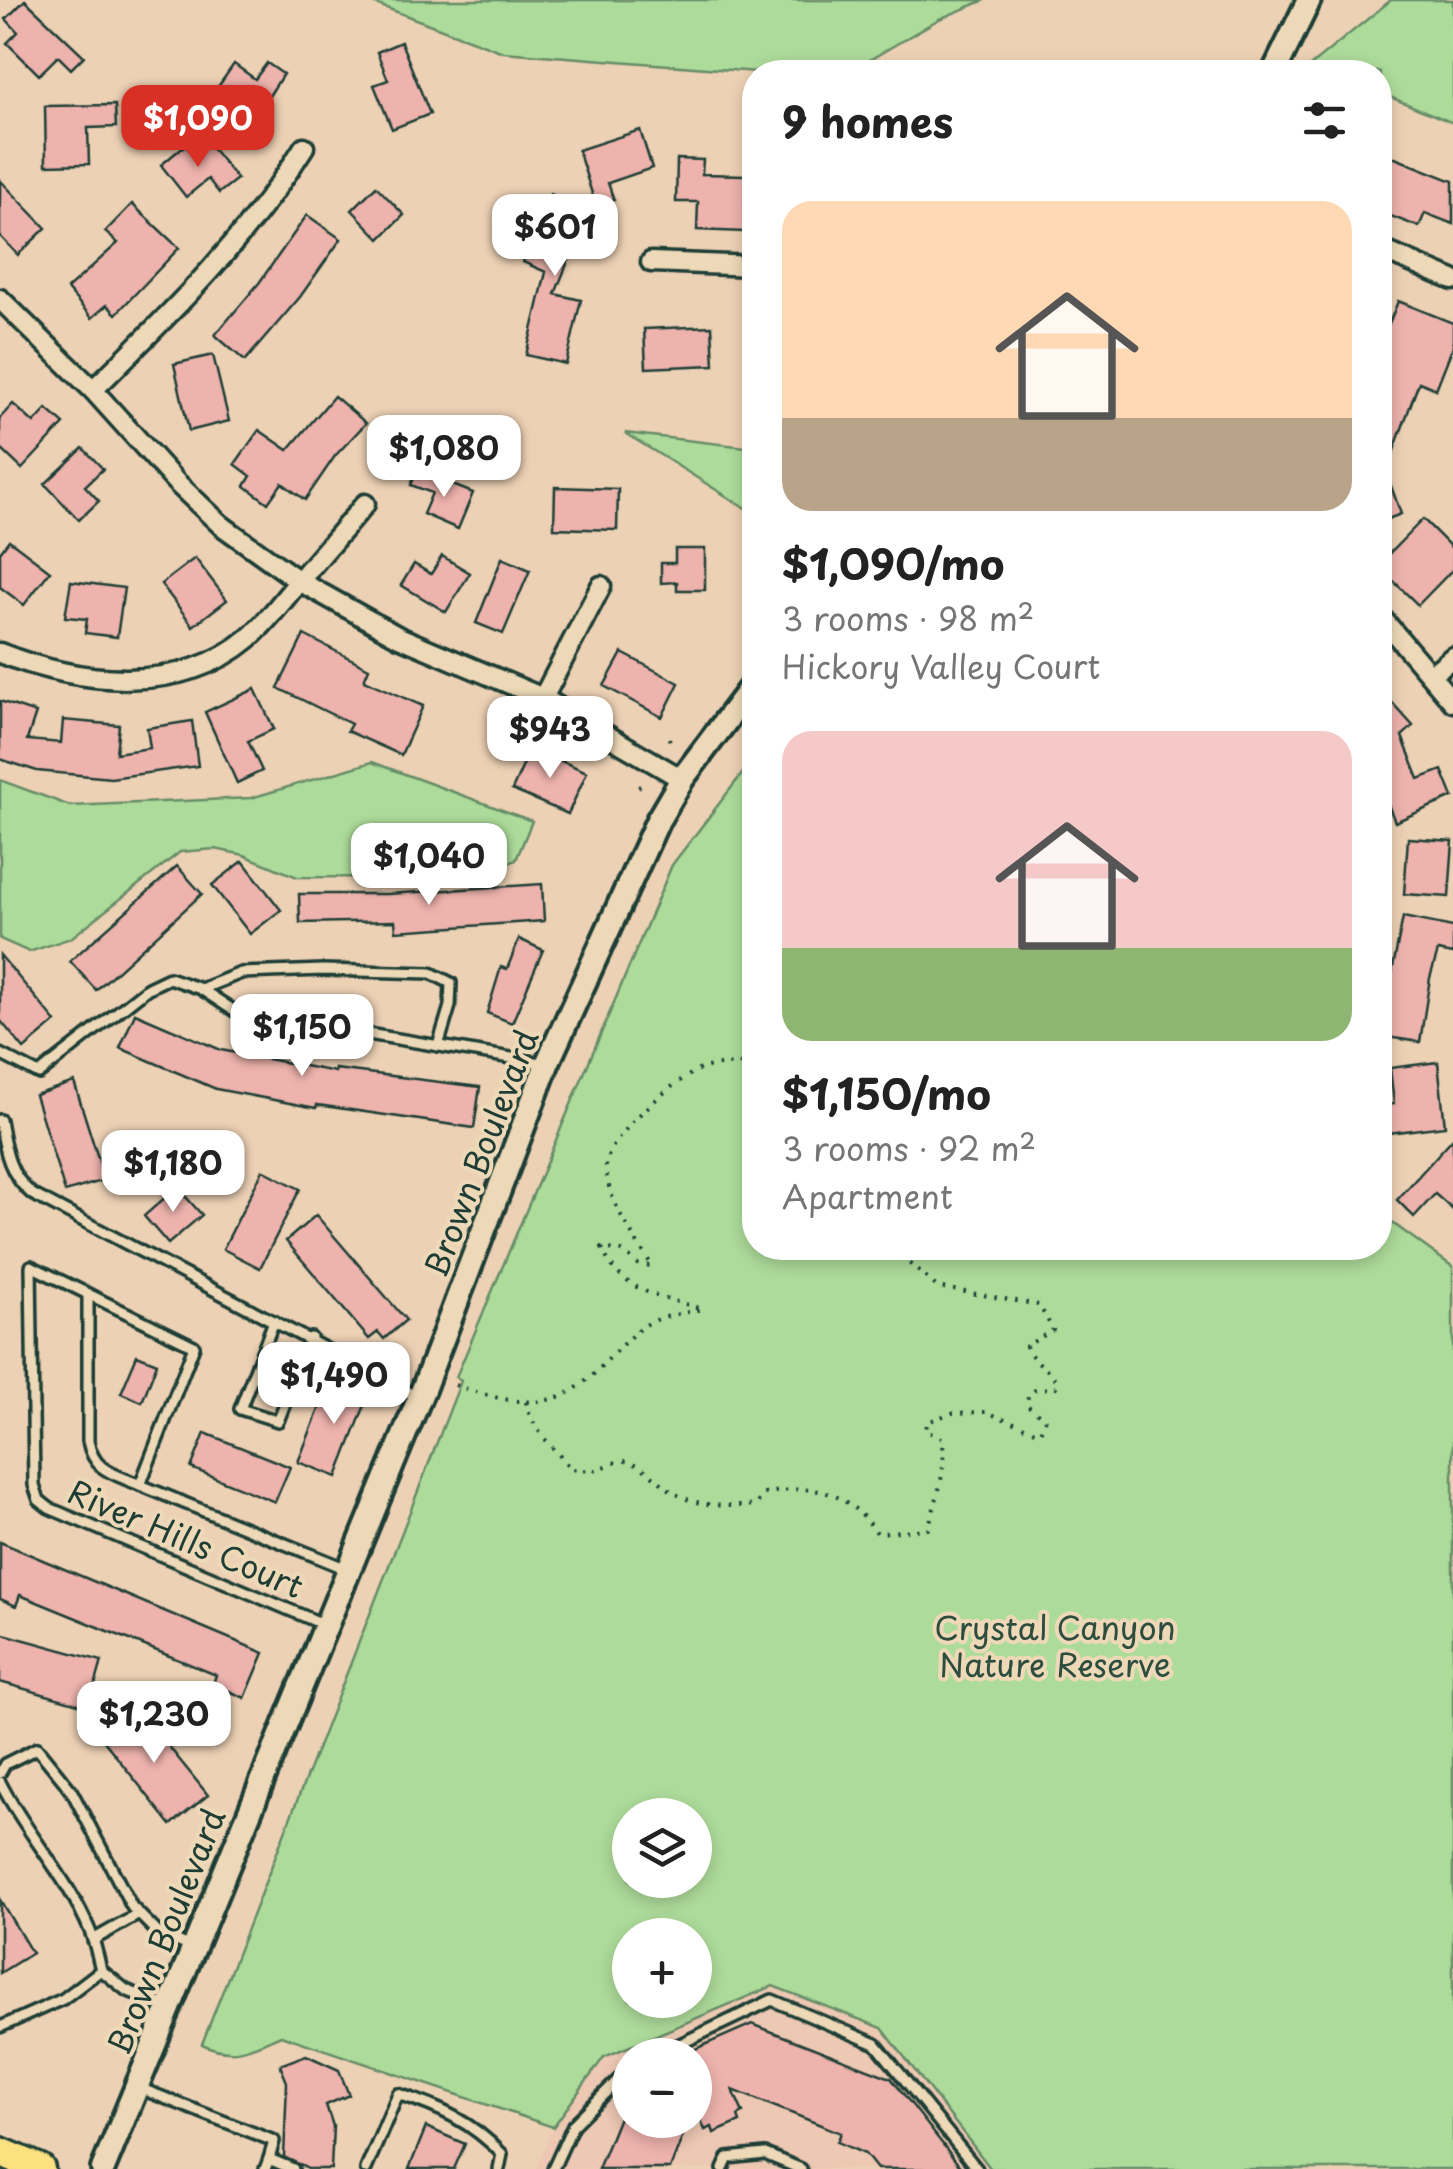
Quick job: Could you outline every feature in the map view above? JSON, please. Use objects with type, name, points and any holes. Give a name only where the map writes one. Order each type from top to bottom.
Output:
[{"type":"main road","points":[[0,2152],[40,2169]]},
{"type":"street","points":[[1280,60],[1309,0]]},
{"type":"street","points":[[93,390],[204,281],[280,186],[304,147]]},
{"type":"street","points":[[1392,256],[1453,280]]},
{"type":"street","points":[[651,262],[742,266]]},
{"type":"street","points":[[0,299],[221,525],[299,581],[399,637],[544,698],[682,779]]},
{"type":"street","points":[[0,653],[39,667],[105,680],[188,670],[218,658],[263,625],[364,504]]},
{"type":"street","points":[[544,698],[601,586]]},
{"type":"street","points":[[1392,630],[1453,702]]},
{"type":"street","points":[[1431,675],[1453,656]]},
{"type":"street","name":"Brown Boulevard","points":[[103,2169],[420,1398],[546,1064],[636,865],[682,779],[742,699]]},
{"type":"lane","points":[[201,989],[241,973],[432,973],[451,983],[450,1006],[438,1046]]},
{"type":"lane","points":[[0,1054],[39,1074],[148,988],[169,978],[201,989],[236,1012],[546,1064]]},
{"type":"lane","points":[[0,1120],[2,1142],[15,1180],[32,1194],[420,1398]]},
{"type":"lane","name":"River Hills Court","points":[[325,1624],[38,1500],[34,1484],[31,1266],[194,1346],[140,1485],[348,1570]]},
{"type":"lane","points":[[88,1294],[91,1458],[100,1468],[140,1485]]},
{"type":"lane","points":[[274,1321],[240,1409],[278,1421],[311,1338]]},
{"type":"lane","points":[[0,1773],[5,1764],[38,1748],[71,1790],[138,1914],[158,1933],[193,1948]]},
{"type":"lane","points":[[0,1782],[59,1875],[92,1940],[101,1970],[126,1990],[169,2007]]},
{"type":"lane","points":[[92,1940],[138,1914]]},
{"type":"lane","points":[[0,2027],[62,1998],[101,1970]]},
{"type":"lane","points":[[693,2038],[772,2000],[876,2044],[978,2169]]},
{"type":"lane","points":[[554,2169],[573,2125],[612,2086]]},
{"type":"lane","points":[[136,2087],[274,2141],[267,2164],[293,2169]]},
{"type":"lane","points":[[366,2169],[398,2094],[447,2110],[486,2137],[502,2154],[499,2169]]},
{"type":"lane","points":[[723,2169],[728,2158],[765,2154],[801,2169]]},
{"type":"path","points":[[638,787],[645,784]]},
{"type":"path","points":[[456,1385],[497,1400],[526,1402],[567,1394],[638,1330],[660,1318],[702,1308],[646,1294],[619,1278],[602,1248],[622,1251],[639,1265],[652,1266],[617,1208],[605,1166],[621,1136],[682,1078],[706,1066],[742,1065]]},
{"type":"path","points":[[526,1402],[535,1426],[572,1469],[592,1471],[619,1461],[631,1462],[677,1494],[737,1507],[756,1505],[764,1494],[794,1488],[816,1490],[844,1498],[877,1533],[928,1529],[941,1480],[944,1448],[942,1438],[926,1432],[927,1422],[952,1413],[986,1412],[1040,1434],[1044,1419],[1027,1405],[1028,1396],[1036,1390],[1056,1387],[1057,1382],[1050,1369],[1029,1355],[1026,1346],[1053,1330],[1038,1306],[936,1287],[905,1260]]},
{"type":"shaded area","points":[[773,1986],[882,2028],[991,2169],[536,2169],[553,2127],[604,2057],[612,2054],[612,2138],[712,2138],[712,2038],[649,2038],[697,2018],[712,2018],[712,2012]]},
{"type":"green space","points":[[365,0],[985,0],[939,19],[869,60],[742,60],[742,71],[503,52]]},
{"type":"green space","points":[[1391,0],[1453,0],[1453,123],[1392,98],[1392,60],[1317,60]]},
{"type":"green space","points":[[625,433],[742,446],[742,506]]},
{"type":"green space","points":[[372,762],[532,821],[516,860],[473,878],[297,877],[244,855],[215,849],[180,852],[71,938],[29,952],[0,939],[0,780],[70,806],[251,798]]},
{"type":"green space","name":"Crystal Canyon Nature Reserve","points":[[742,774],[742,1260],[1392,1260],[1392,1223],[1453,1267],[1453,2169],[991,2169],[882,2028],[773,1986],[712,2012],[712,1918],[612,1918],[612,2018],[697,2018],[649,2038],[612,2038],[612,2054],[604,2057],[553,2127],[281,2035],[233,2051],[202,2044],[461,1381],[456,1377],[672,865]]},
{"type":"building","points":[[25,0],[84,56],[71,69],[58,56],[39,75],[7,43],[18,32],[6,19]]},
{"type":"building","points":[[401,42],[430,114],[392,129],[374,85],[388,80],[377,52]]},
{"type":"building","points":[[267,63],[283,74],[241,140],[201,111],[234,64],[255,79]]},
{"type":"building","points":[[115,105],[116,127],[88,128],[89,164],[46,165],[45,106]]},
{"type":"building","points":[[640,130],[652,168],[608,183],[614,200],[596,206],[578,150]]},
{"type":"building","points":[[208,143],[237,179],[219,193],[208,179],[186,197],[161,165],[185,145],[194,155]]},
{"type":"building","points":[[1392,157],[1453,181],[1453,224],[1425,213],[1419,227],[1392,217]]},
{"type":"building","points":[[677,159],[703,160],[702,174],[742,175],[742,232],[697,230],[698,202],[676,202]]},
{"type":"building","points":[[0,180],[46,228],[18,255],[0,236]]},
{"type":"building","points":[[376,186],[404,215],[380,239],[352,210]]},
{"type":"building","points":[[550,194],[589,209],[555,294],[581,300],[566,364],[526,355],[546,272],[523,262]]},
{"type":"building","points":[[132,204],[179,248],[116,314],[107,305],[92,318],[67,289],[118,243],[105,232]]},
{"type":"building","points":[[307,215],[341,239],[300,297],[245,361],[215,335],[259,283]]},
{"type":"building","points":[[1398,301],[1453,323],[1453,346],[1436,389],[1419,382],[1392,456],[1392,316]]},
{"type":"building","points":[[712,326],[714,365],[646,368],[644,329]]},
{"type":"building","points":[[213,355],[229,421],[189,431],[174,364]]},
{"type":"building","points":[[334,396],[366,423],[335,456],[305,500],[282,483],[268,503],[245,486],[251,476],[235,464],[259,430],[288,450]]},
{"type":"building","points":[[13,404],[34,423],[47,409],[64,424],[22,469],[0,448],[0,418]]},
{"type":"building","points":[[83,448],[103,469],[85,486],[99,501],[79,520],[45,484]]},
{"type":"building","points":[[417,471],[473,493],[458,529],[423,514],[432,493],[411,485]]},
{"type":"building","points":[[555,487],[618,489],[617,530],[554,528]]},
{"type":"building","points":[[1392,489],[1401,514],[1392,517]]},
{"type":"building","points":[[1423,519],[1453,549],[1453,569],[1418,605],[1392,580],[1392,551]]},
{"type":"building","points":[[9,540],[50,571],[24,605],[0,587],[0,552]]},
{"type":"building","points":[[675,549],[705,549],[705,590],[677,590],[677,582],[661,583],[661,563],[675,563]]},
{"type":"building","points":[[442,556],[470,573],[446,612],[401,585],[414,564],[431,574]]},
{"type":"building","points":[[195,558],[227,600],[193,626],[161,584]]},
{"type":"building","points":[[502,558],[530,570],[503,634],[476,623]]},
{"type":"building","points":[[71,581],[124,588],[117,637],[85,633],[87,619],[65,617]]},
{"type":"building","points":[[304,635],[369,668],[364,680],[423,706],[401,755],[347,731],[351,724],[278,688]]},
{"type":"building","points":[[622,653],[679,683],[662,717],[604,686]]},
{"type":"building","points":[[255,689],[274,729],[248,741],[262,771],[237,783],[205,712]]},
{"type":"building","points":[[0,701],[36,713],[27,740],[61,743],[63,720],[119,725],[116,753],[150,748],[147,728],[192,721],[198,766],[111,778],[37,771],[0,759]]},
{"type":"building","points":[[1392,702],[1413,726],[1402,736],[1419,779],[1442,770],[1453,797],[1395,822]]},
{"type":"building","points":[[531,748],[587,772],[568,814],[512,790]]},
{"type":"building","points":[[1408,838],[1453,841],[1449,897],[1404,894]]},
{"type":"building","points":[[243,861],[281,910],[250,934],[212,885]]},
{"type":"building","points":[[177,866],[202,894],[96,990],[70,961]]},
{"type":"building","points":[[542,884],[544,921],[396,931],[395,921],[300,923],[299,894],[387,894]]},
{"type":"building","points":[[1403,917],[1453,927],[1453,954],[1438,951],[1430,978],[1420,1042],[1392,1038],[1392,973]]},
{"type":"building","points":[[519,939],[543,950],[512,1023],[487,1013],[501,967],[507,969]]},
{"type":"building","points":[[0,955],[56,1022],[24,1049],[0,1020]]},
{"type":"building","points":[[135,1013],[221,1050],[335,1072],[480,1087],[474,1128],[317,1105],[316,1108],[216,1089],[120,1048]]},
{"type":"building","points":[[1438,1062],[1445,1126],[1392,1133],[1392,1068]]},
{"type":"building","points":[[74,1082],[105,1180],[65,1192],[35,1095]]},
{"type":"building","points":[[1453,1138],[1453,1210],[1435,1194],[1414,1217],[1397,1200]]},
{"type":"building","points":[[263,1170],[300,1189],[260,1268],[223,1249]]},
{"type":"building","points":[[177,1187],[202,1215],[168,1244],[144,1216]]},
{"type":"building","points":[[316,1215],[406,1320],[384,1339],[378,1332],[369,1339],[286,1241]]},
{"type":"building","points":[[137,1355],[157,1363],[142,1402],[121,1393]]},
{"type":"building","points":[[332,1377],[370,1392],[337,1477],[298,1462]]},
{"type":"building","points":[[205,1433],[290,1467],[275,1502],[191,1468]]},
{"type":"building","points":[[0,1542],[264,1653],[245,1698],[213,1684],[216,1675],[20,1595],[16,1606],[0,1599]]},
{"type":"building","points":[[0,1633],[102,1661],[89,1707],[0,1682]]},
{"type":"building","points":[[136,1706],[208,1795],[171,1825],[100,1736]]},
{"type":"building","points":[[0,1900],[32,1953],[0,1973]]},
{"type":"building","points":[[752,2024],[891,2078],[962,2169],[877,2169],[865,2154],[837,2142],[841,2133],[733,2090],[743,2113],[738,2116],[740,2122],[714,2133],[712,2042]]},
{"type":"building","points":[[306,2055],[339,2070],[349,2095],[326,2105],[333,2126],[331,2169],[308,2169],[284,2157],[287,2082],[280,2065]]},
{"type":"building","points":[[426,2127],[465,2144],[454,2169],[409,2169]]},
{"type":"building","points":[[612,2134],[612,2138],[682,2138],[670,2169],[598,2169]]}]
